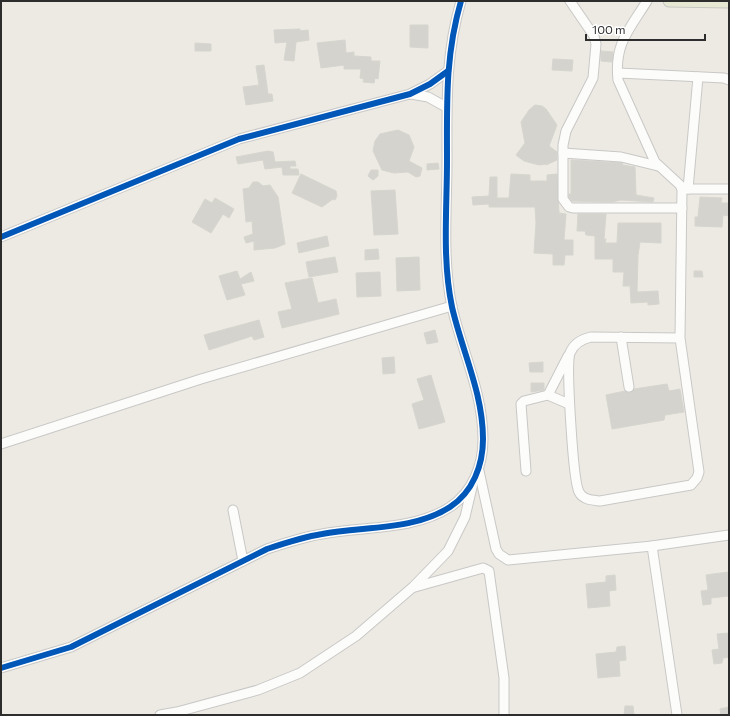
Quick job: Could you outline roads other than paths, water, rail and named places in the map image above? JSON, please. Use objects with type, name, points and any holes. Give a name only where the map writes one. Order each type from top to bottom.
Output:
[{"type":"main road","points":[[669,1],[729,2]]},
{"type":"street","points":[[160,715],[177,712],[258,690],[300,673],[356,636],[413,587],[436,565],[457,536],[467,510],[474,481],[479,471],[483,440],[480,403],[452,306],[447,267],[445,230],[446,107],[448,71],[453,28],[461,1]]},
{"type":"street","points":[[570,1],[594,36],[596,44],[593,78],[566,131],[563,153],[563,199],[569,207],[682,208]]},
{"type":"street","points":[[647,1],[618,51],[618,80],[658,166],[685,189],[729,189]]},
{"type":"street","points":[[1,237],[239,139],[410,94],[430,84],[448,71]]},
{"type":"street","points":[[618,73],[724,78],[729,80]]},
{"type":"street","points":[[570,353],[569,404],[576,484],[583,497],[590,500],[600,501],[691,485],[697,478],[699,472],[680,338],[682,208],[698,77]]},
{"type":"street","points":[[410,94],[428,97],[446,107]]},
{"type":"street","points":[[563,153],[621,156],[658,166]]},
{"type":"street","points":[[1,444],[200,378],[452,306]]},
{"type":"street","points":[[548,395],[570,353],[581,340],[591,337],[680,338]]},
{"type":"street","points":[[621,337],[629,387]]},
{"type":"street","points":[[526,471],[521,404],[524,401],[548,395],[569,404]]},
{"type":"street","points":[[479,471],[496,549],[499,554],[508,560],[652,546],[729,535]]},
{"type":"street","points":[[1,668],[71,647],[267,549],[291,541],[321,534],[413,521],[436,514],[457,501],[474,481]]},
{"type":"street","points":[[233,510],[244,561]]},
{"type":"street","points":[[652,546],[677,715]]},
{"type":"street","points":[[413,587],[483,568],[489,571],[504,678],[504,715]]}]
